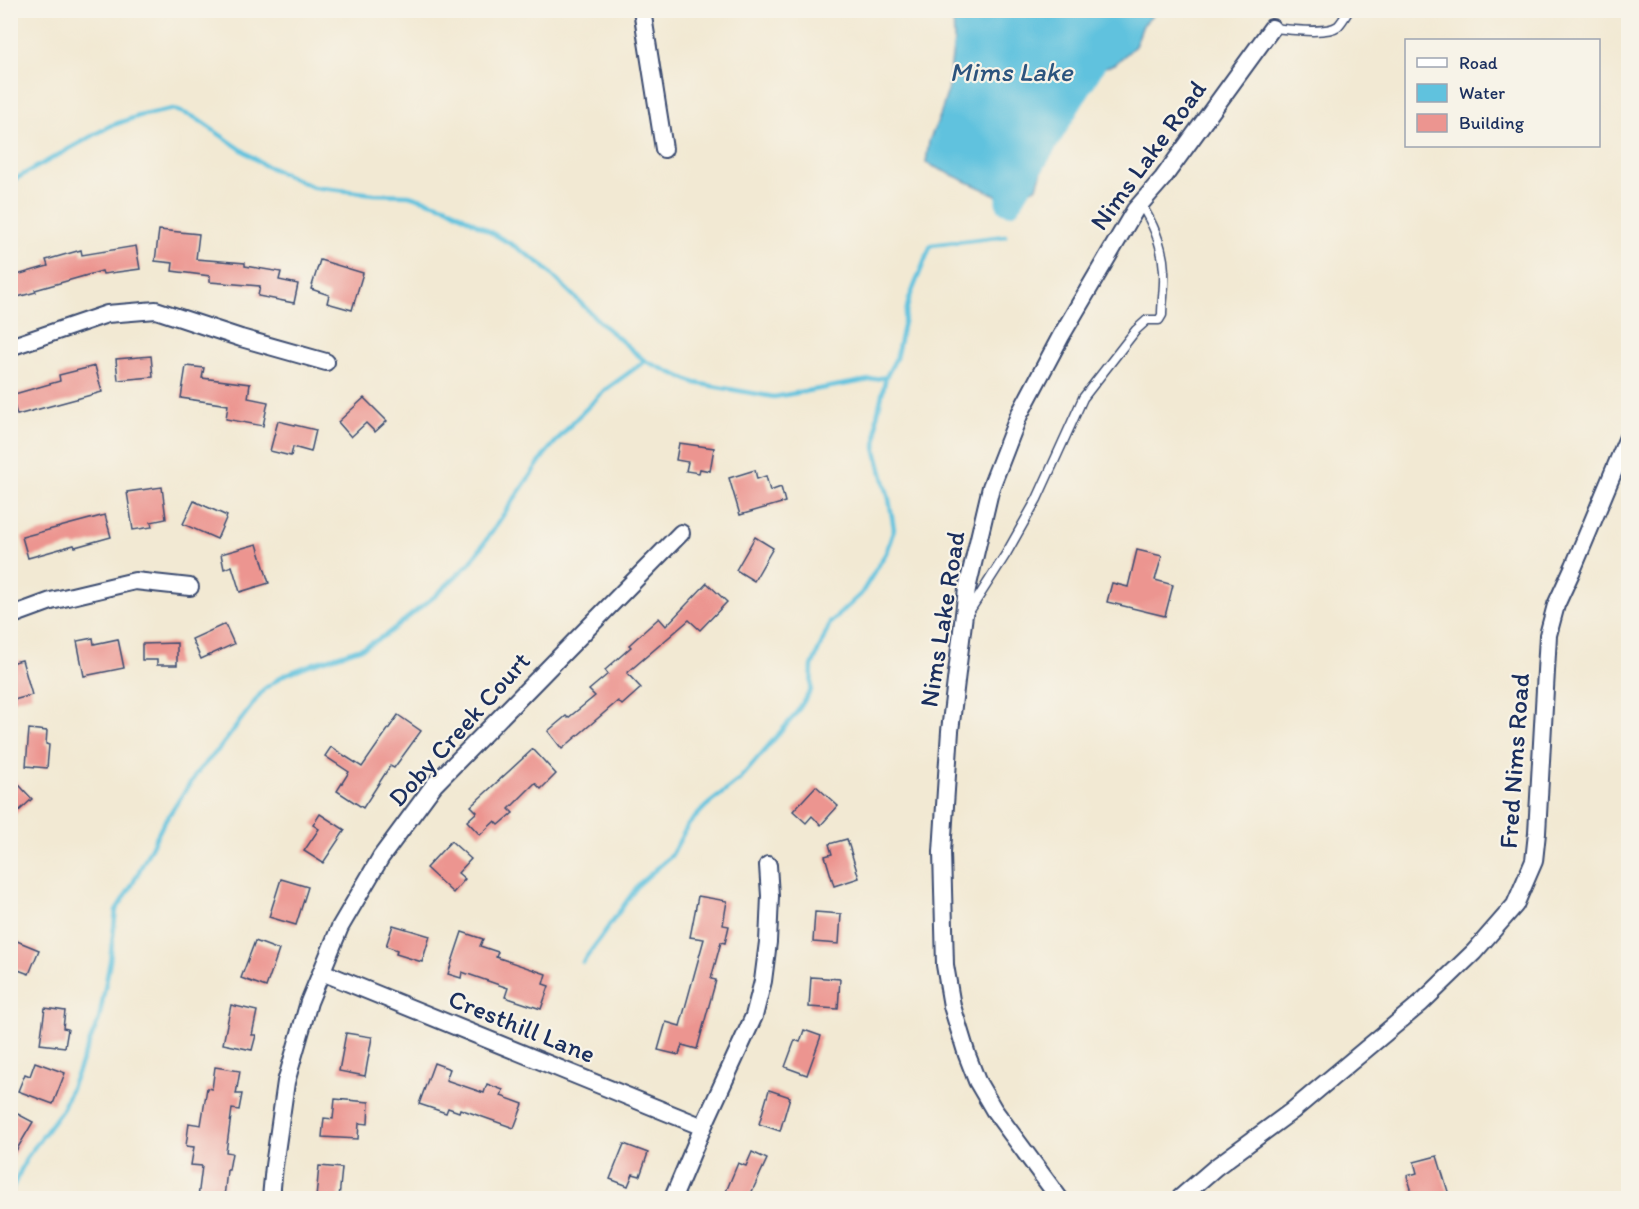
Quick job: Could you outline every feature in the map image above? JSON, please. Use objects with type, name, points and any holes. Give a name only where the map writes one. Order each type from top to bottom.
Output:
[{"type":"street","points":[[642,10],[664,149]]},
{"type":"street","name":"Nims Lake Road","points":[[1059,1198],[994,1110],[977,1081],[952,1006],[945,965],[943,841],[950,731],[966,589],[991,486],[1019,415],[1060,336],[1135,210],[1163,178],[1272,28]]},
{"type":"street","points":[[10,346],[107,314],[156,310],[241,338],[326,362]]},
{"type":"street","name":"Fred Nims Road","points":[[1180,1198],[1216,1167],[1292,1111],[1421,1003],[1474,952],[1515,905],[1534,861],[1548,635],[1556,605],[1629,437]]},
{"type":"street","name":"Doby Creek Court","points":[[271,1198],[286,1082],[309,1002],[340,927],[381,857],[434,785],[681,533]]},
{"type":"street","points":[[10,616],[51,601],[135,581],[190,587]]},
{"type":"street","points":[[673,1198],[754,1016],[763,981],[768,942],[770,896],[768,865]]},
{"type":"street","name":"Cresthill Lane","points":[[322,972],[703,1127]]},
{"type":"lane","points":[[1272,28],[1331,29],[1338,26],[1349,10]]},
{"type":"lane","points":[[963,622],[1037,499],[1083,398],[1136,330],[1148,320],[1160,320],[1164,269],[1158,239],[1149,217],[1140,204]]},
{"type":"water","name":"Mims Lake","points":[[953,10],[1157,11],[1143,25],[1135,46],[1115,64],[1092,71],[1065,97],[1037,187],[1009,201],[926,163],[929,141],[948,90],[954,40]]},
{"type":"building","points":[[159,230],[199,234],[196,259],[245,263],[245,266],[281,272],[279,280],[298,284],[294,303],[258,296],[260,286],[210,282],[210,276],[172,271],[173,263],[155,261]]},
{"type":"building","points":[[136,246],[140,269],[103,274],[102,271],[10,299],[10,277],[48,266],[46,260],[81,250],[82,255]]},
{"type":"building","points":[[320,260],[363,273],[352,310],[327,303],[329,295],[311,289]]},
{"type":"building","points":[[151,356],[153,377],[118,380],[116,359]]},
{"type":"building","points":[[95,366],[102,392],[17,415],[11,395],[60,381],[59,375]]},
{"type":"building","points":[[186,366],[204,368],[202,378],[250,384],[248,398],[268,402],[263,426],[226,419],[228,405],[181,398]]},
{"type":"building","points":[[364,398],[387,421],[375,432],[366,423],[351,437],[338,422]]},
{"type":"building","points":[[278,421],[316,430],[311,452],[293,447],[291,456],[270,451]]},
{"type":"building","points":[[679,443],[714,448],[710,471],[700,469],[699,473],[686,471],[688,462],[676,460]]},
{"type":"building","points":[[755,470],[757,479],[766,476],[770,491],[781,487],[785,502],[740,515],[729,478]]},
{"type":"building","points":[[162,487],[166,519],[151,522],[152,527],[133,530],[127,492]]},
{"type":"building","points":[[194,501],[227,516],[217,539],[183,524]]},
{"type":"building","points":[[105,515],[111,537],[28,558],[22,537]]},
{"type":"building","points":[[755,537],[773,548],[754,581],[736,570]]},
{"type":"building","points":[[257,544],[269,583],[240,592],[232,566],[224,569],[221,554]]},
{"type":"building","points":[[1137,550],[1162,556],[1155,580],[1173,585],[1165,616],[1107,602],[1112,583],[1128,587]]},
{"type":"building","points":[[707,583],[727,602],[700,630],[689,620],[627,673],[641,688],[622,705],[618,701],[562,749],[548,731],[595,696],[589,690],[608,674],[605,670],[631,647],[629,645],[659,618],[666,626]]},
{"type":"building","points":[[225,624],[234,644],[201,659],[192,639]]},
{"type":"building","points":[[93,638],[94,644],[118,639],[124,668],[84,676],[77,641]]},
{"type":"building","points":[[177,643],[177,665],[157,665],[157,660],[142,660],[142,644]]},
{"type":"building","points":[[22,660],[32,695],[10,701],[10,663]]},
{"type":"building","points":[[398,715],[421,731],[394,768],[390,766],[363,808],[337,791],[349,772],[325,756],[331,747],[362,767]]},
{"type":"building","points":[[29,729],[47,731],[46,744],[49,745],[47,768],[26,766]]},
{"type":"building","points":[[533,749],[556,774],[541,789],[535,783],[509,809],[513,813],[499,825],[495,821],[480,835],[467,821],[477,812],[471,806]]},
{"type":"building","points":[[10,775],[32,799],[10,819]]},
{"type":"building","points":[[816,786],[838,806],[821,825],[812,816],[806,823],[793,811]]},
{"type":"building","points":[[320,814],[345,830],[323,863],[304,851],[319,829],[313,825]]},
{"type":"building","points":[[847,839],[859,878],[834,886],[825,856],[832,854],[829,844]]},
{"type":"building","points":[[451,841],[471,859],[458,873],[465,879],[453,893],[426,868]]},
{"type":"building","points":[[281,879],[308,887],[296,925],[269,917]]},
{"type":"building","points":[[698,896],[727,901],[723,925],[729,926],[725,943],[721,942],[711,979],[716,980],[697,1049],[682,1045],[679,1055],[658,1050],[666,1022],[680,1026],[704,939],[690,937]]},
{"type":"building","points":[[815,912],[841,914],[839,944],[813,942]]},
{"type":"building","points":[[393,925],[430,936],[422,962],[396,954],[397,950],[386,946]]},
{"type":"building","points":[[462,932],[483,939],[480,946],[498,952],[496,957],[546,974],[543,984],[549,986],[541,1009],[505,997],[508,988],[462,972],[461,978],[448,974]]},
{"type":"building","points":[[17,941],[39,950],[29,974],[10,967],[10,950],[13,951]]},
{"type":"building","points":[[255,941],[279,950],[266,987],[241,978]]},
{"type":"building","points":[[811,977],[840,979],[838,1009],[809,1007]]},
{"type":"building","points":[[231,1005],[257,1011],[252,1035],[256,1035],[252,1050],[223,1044]]},
{"type":"building","points":[[45,1008],[65,1011],[63,1028],[68,1029],[65,1047],[40,1044]]},
{"type":"building","points":[[804,1030],[821,1036],[807,1075],[785,1067],[795,1040],[800,1042]]},
{"type":"building","points":[[346,1033],[372,1037],[365,1076],[339,1071]]},
{"type":"building","points":[[35,1062],[65,1073],[53,1104],[18,1091],[25,1074],[30,1076]]},
{"type":"building","points":[[434,1063],[450,1069],[446,1080],[484,1093],[487,1084],[503,1090],[501,1096],[523,1104],[514,1128],[460,1109],[459,1112],[448,1108],[446,1113],[419,1104]]},
{"type":"building","points":[[215,1067],[240,1071],[236,1094],[242,1094],[239,1110],[232,1109],[226,1152],[232,1153],[229,1170],[227,1170],[224,1198],[198,1198],[202,1166],[191,1165],[194,1147],[186,1146],[189,1123],[201,1125],[207,1088],[212,1089]]},
{"type":"building","points":[[769,1090],[790,1097],[780,1131],[759,1124]]},
{"type":"building","points":[[335,1099],[369,1102],[368,1124],[359,1123],[358,1139],[322,1137],[324,1118],[333,1119]]},
{"type":"building","points":[[10,1110],[33,1122],[10,1161]]},
{"type":"building","points":[[624,1144],[648,1153],[640,1176],[633,1174],[628,1186],[610,1179]]},
{"type":"building","points":[[752,1152],[767,1159],[749,1198],[735,1198],[725,1194],[738,1163],[746,1166]]},
{"type":"building","points":[[1437,1156],[1450,1198],[1414,1198],[1407,1176],[1417,1173],[1414,1162]]},
{"type":"building","points":[[319,1166],[342,1168],[339,1198],[316,1198]]},
{"type":"waterway","points":[[1009,201],[1124,10]]},
{"type":"waterway","points":[[10,182],[110,126],[139,116],[173,109],[194,117],[264,165],[313,187],[374,194],[409,195],[447,207],[541,264],[604,326],[645,361],[695,383],[774,397],[886,377]]},
{"type":"waterway","points":[[583,962],[639,884],[671,856],[688,825],[706,806],[739,780],[795,715],[811,690],[812,666],[830,623],[861,594],[886,553],[894,529],[889,499],[876,451],[877,416],[886,377],[896,358],[909,299],[931,245],[1005,236]]},
{"type":"waterway","points":[[10,1193],[27,1157],[62,1110],[99,1019],[110,961],[116,910],[131,887],[163,824],[199,770],[220,748],[264,689],[284,675],[365,647],[387,634],[435,596],[471,562],[545,454],[574,421],[605,390],[645,361]]}]
